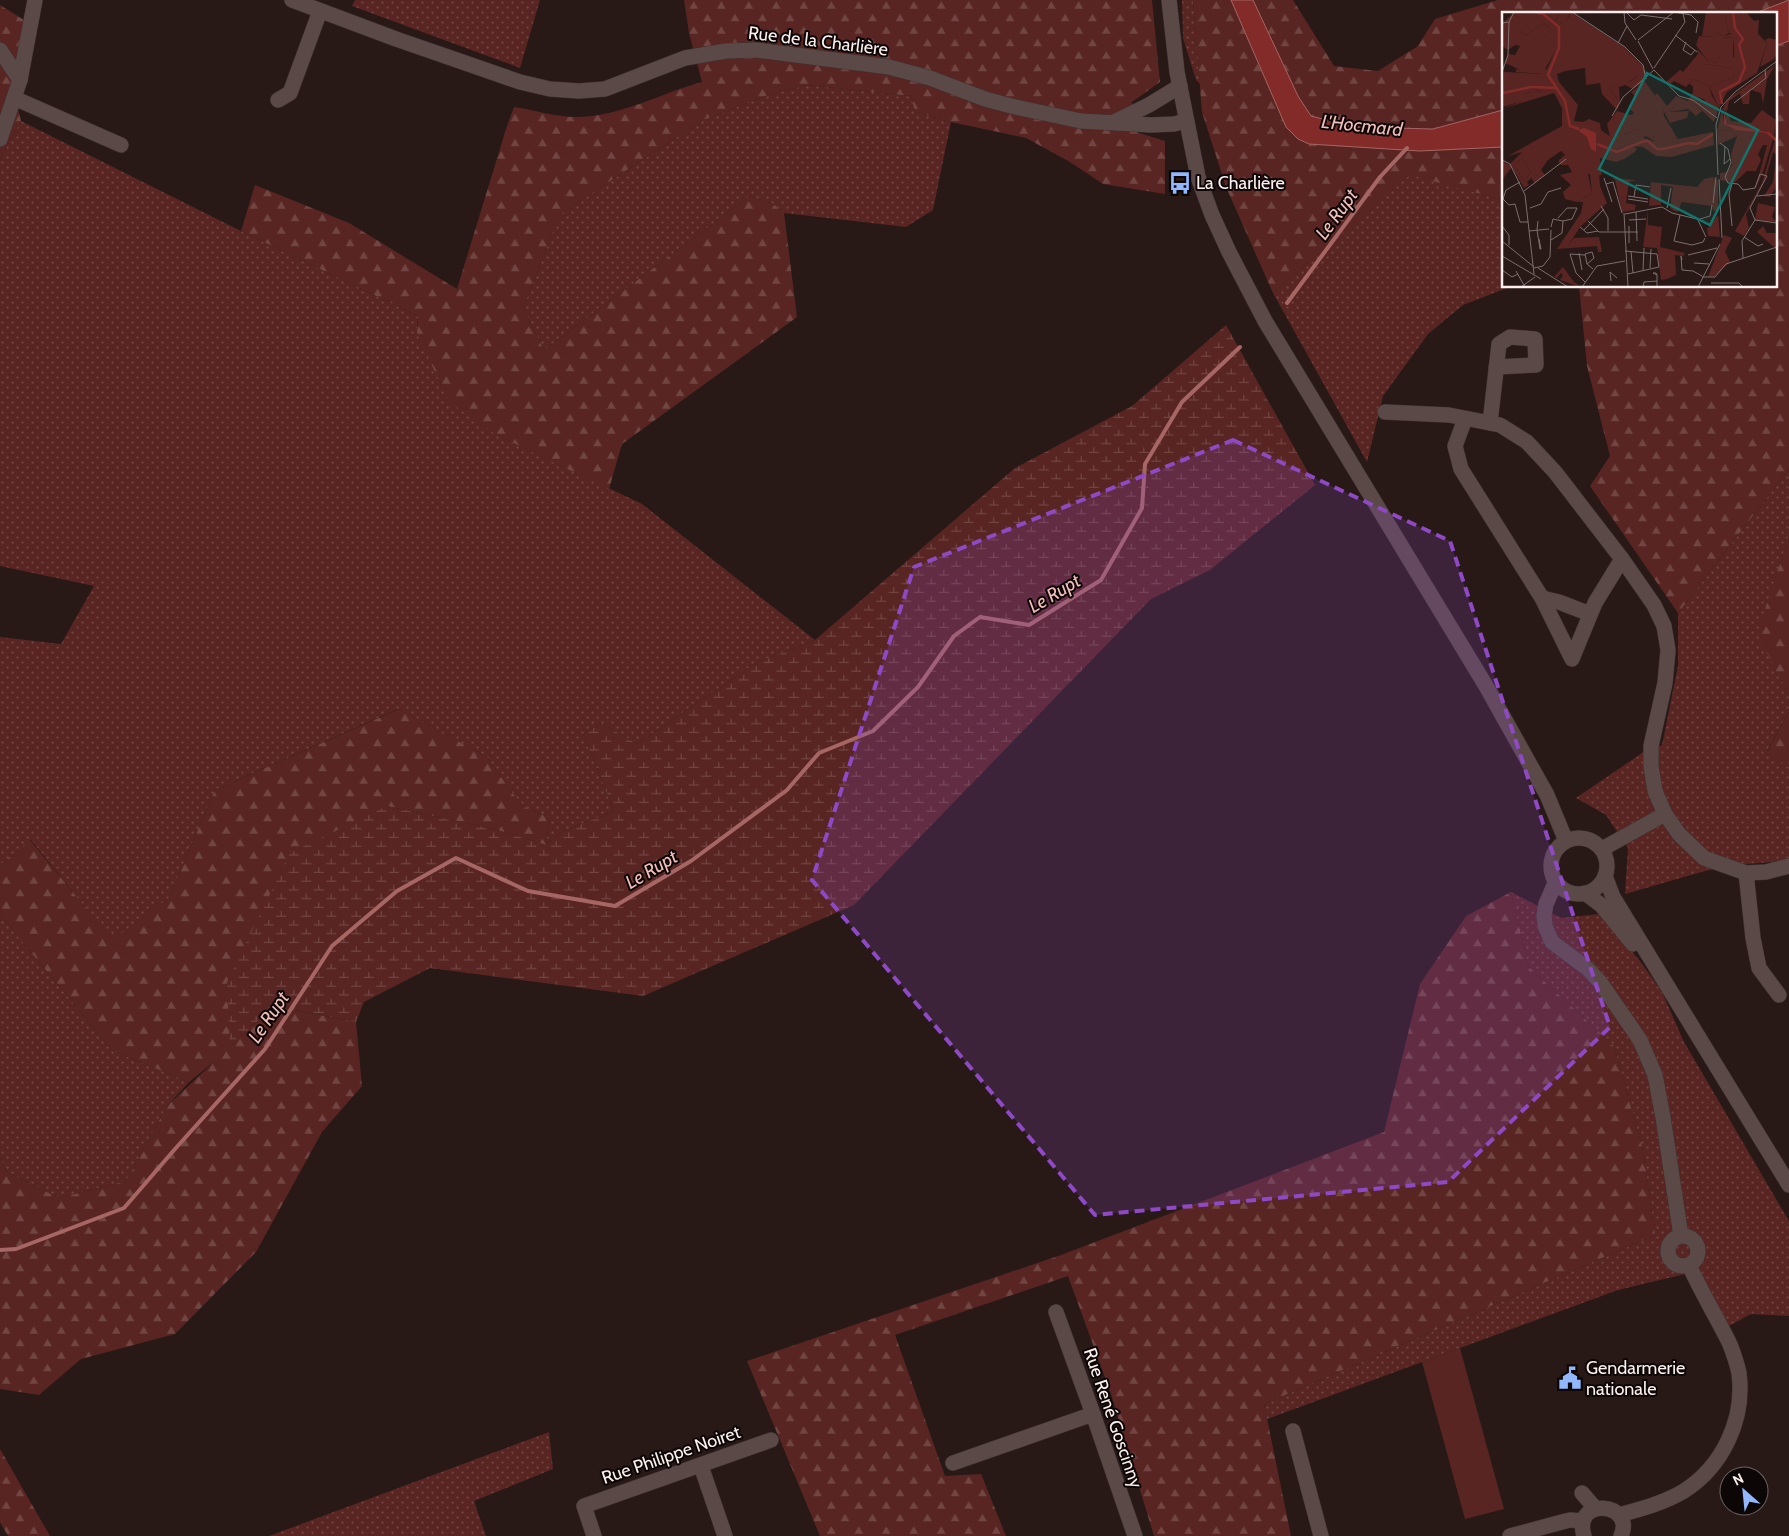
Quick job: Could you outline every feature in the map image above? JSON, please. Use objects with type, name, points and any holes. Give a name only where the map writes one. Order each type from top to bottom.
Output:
[{"type":"street","points":[[0,139],[20,80],[35,0]]},
{"type":"street","name":"Rue de la Charlière","points":[[292,0],[389,37],[520,82],[550,89],[579,91],[605,89],[685,58],[726,51],[756,50],[889,66],[930,78],[985,99],[1081,121],[1151,125],[1174,124],[1186,121]]},
{"type":"street","points":[[1169,0],[1186,121],[1198,177],[1212,215],[1248,289],[1312,399],[1486,686],[1547,794],[1566,841]]},
{"type":"street","points":[[278,100],[290,93],[320,11]]},
{"type":"street","points":[[0,50],[20,80]]},
{"type":"street","name":"Rue de la Charlière","points":[[1114,122],[1149,105],[1180,86]]},
{"type":"street","points":[[14,98],[121,145]]},
{"type":"street","points":[[1490,423],[1496,367]]},
{"type":"street","points":[[1385,412],[1449,415],[1500,425],[1527,442],[1555,472],[1622,559],[1654,605],[1664,626],[1668,650],[1665,683],[1657,712],[1651,746],[1651,760],[1654,791],[1665,814],[1678,834],[1704,858],[1746,873],[1766,872],[1789,866]]},
{"type":"street","points":[[1466,418],[1455,446],[1461,469],[1542,598],[1578,662],[1594,603],[1622,559]]},
{"type":"street","points":[[1542,598],[1559,602],[1590,614]]},
{"type":"street","points":[[1602,849],[1665,814]]},
{"type":"street","points":[[1582,838],[1590,840],[1602,849],[1607,867],[1605,876],[1594,890],[1577,893],[1569,891],[1556,881],[1552,872],[1554,855],[1566,841],[1582,838]]},
{"type":"street","points":[[1746,873],[1753,938],[1759,968],[1779,995]]},
{"type":"street","points":[[1605,876],[1613,897],[1789,1185]]},
{"type":"street","points":[[1556,881],[1546,904],[1544,915],[1545,926],[1552,942],[1588,969],[1600,982],[1640,1040],[1655,1075],[1681,1236]]},
{"type":"street","points":[[1585,893],[1601,906],[1670,988]]},
{"type":"street","points":[[1681,1236],[1694,1240],[1698,1249],[1696,1258],[1689,1265],[1680,1266],[1670,1257],[1668,1248],[1670,1244],[1681,1236]]},
{"type":"street","points":[[1619,1515],[1664,1501],[1684,1491],[1702,1477],[1718,1460],[1728,1443],[1736,1418],[1739,1396],[1739,1372],[1730,1344],[1689,1265]]},
{"type":"street","name":"Rue René Goscinny","points":[[1056,1312],[1135,1536]]},
{"type":"street","points":[[953,1463],[1093,1414]]},
{"type":"street","points":[[1293,1431],[1321,1536]]},
{"type":"street","name":"Rue Philippe Noiret","points":[[594,1536],[584,1506],[770,1440]]},
{"type":"street","points":[[700,1466],[725,1536]]},
{"type":"street","points":[[1582,1493],[1596,1508]]},
{"type":"street","points":[[1510,1536],[1570,1520],[1584,1529],[1588,1513],[1596,1508],[1604,1507],[1613,1509],[1619,1515],[1623,1524],[1621,1536]]},
{"type":"highlighted area","points":[[1233,440],[1450,541],[1610,1027],[1448,1182],[1095,1215],[812,880],[914,567]]},
{"type":"green space","points":[[355,0],[540,0],[520,68],[352,6]]},
{"type":"green space","points":[[684,0],[1152,0],[1160,82],[1132,102],[1130,130],[1165,141],[1165,194],[1103,184],[1070,162],[1026,138],[951,122],[915,112],[911,96],[807,85],[771,94],[703,120],[560,214],[523,308],[544,350],[750,196],[773,204],[784,213],[797,317],[622,444],[609,489],[497,435],[449,402],[417,333],[418,316],[241,231],[255,185],[349,223],[457,289],[514,107],[561,116],[592,116],[624,109],[702,82],[689,33]]},
{"type":"green space","points":[[1182,0],[1193,0],[1200,84],[1196,80],[1183,38]]},
{"type":"green space","points":[[1193,0],[1231,0],[1286,127],[1298,139],[1309,144],[1420,151],[1502,147],[1502,200],[1410,175],[1273,293],[1226,187],[1202,112]]},
{"type":"green space","points":[[1253,0],[1293,0],[1334,66],[1378,71],[1418,46],[1435,19],[1498,0],[1788,0],[1758,12],[1502,12],[1502,110],[1433,129],[1355,127],[1311,116],[1298,96]]},
{"type":"green space","points":[[0,5],[24,20],[12,85],[21,121],[0,159]]},
{"type":"green space","points":[[1789,41],[1789,469],[1678,613],[1590,486],[1610,456],[1587,366],[1579,288],[1776,288],[1776,46]]},
{"type":"green space","points":[[807,85],[911,96],[915,112],[951,122],[933,210],[906,227],[784,213],[773,204],[750,196],[544,350],[523,308],[560,214],[703,120],[771,94]]},
{"type":"green space","points":[[21,121],[241,231],[418,316],[417,333],[497,435],[642,504],[815,640],[754,664],[637,744],[601,723],[583,734],[614,811],[559,833],[546,845],[550,818],[521,805],[487,757],[398,709],[215,790],[169,898],[112,941],[31,840],[0,865],[0,637],[61,644],[94,586],[0,566],[0,159]]},
{"type":"green space","points":[[1410,174],[1502,200],[1502,288],[1507,288],[1463,305],[1428,334],[1383,396],[1367,462],[1273,293]]},
{"type":"green space","points":[[1226,325],[1315,485],[1210,570],[1151,599],[854,905],[643,996],[430,968],[364,1002],[356,1022],[274,1006],[230,1047],[227,982],[290,853],[387,806],[497,830],[546,845],[559,833],[614,811],[583,734],[601,723],[637,744],[754,664],[815,640],[1015,468],[1132,406]]},
{"type":"green space","points":[[1789,469],[1789,536],[1758,634],[1789,695],[1789,711],[1767,751],[1789,767],[1789,858],[1785,861],[1745,864],[1705,871],[1625,894],[1628,848],[1606,815],[1576,798],[1645,751],[1662,745],[1678,666],[1678,613]]},
{"type":"green space","points":[[1789,536],[1789,695],[1757,634]]},
{"type":"green space","points":[[399,709],[487,757],[521,805],[550,818],[546,845],[497,830],[387,806],[230,1047],[274,1006],[356,1022],[362,1086],[322,1132],[256,1252],[175,1334],[81,1359],[39,1395],[0,1389],[0,1157],[7,1172],[59,1198],[126,1181],[167,1106],[215,1061],[189,1082],[113,1051],[0,915],[0,865],[30,840],[112,940],[169,898],[215,790]]},
{"type":"green space","points":[[1789,711],[1789,767],[1767,752]]},
{"type":"green space","points":[[1511,892],[1561,918],[1599,914],[1640,961],[1662,992],[1684,1042],[1789,1221],[1789,1316],[1751,1314],[1727,1327],[1698,1271],[1618,1290],[1267,1419],[1264,1404],[1655,1235],[1643,1150],[1614,1046],[1529,967]]},
{"type":"green space","points":[[1511,892],[1529,967],[1614,1046],[1643,1150],[1655,1235],[1264,1404],[1291,1536],[1154,1536],[1111,1394],[1068,1276],[895,1335],[945,1476],[981,1474],[1006,1536],[820,1536],[747,1361],[1061,1255],[1384,1132],[1420,984],[1466,916]]},
{"type":"green space","points":[[0,915],[113,1051],[189,1082],[167,1106],[126,1181],[59,1198],[7,1172],[0,1157]]},
{"type":"green space","points":[[1460,1348],[1504,1509],[1465,1519],[1422,1362]]},
{"type":"green space","points":[[549,1432],[553,1469],[474,1501],[486,1536],[269,1536]]},
{"type":"green space","points":[[0,1449],[50,1536],[8,1536],[0,1522]]},
{"type":"shaded area","points":[[1231,0],[1253,0],[1298,96],[1311,116],[1355,127],[1433,129],[1502,110],[1502,147],[1420,151],[1309,144],[1298,139],[1286,127]]},
{"type":"shaded area","points":[[1789,0],[1789,41],[1776,46],[1776,12],[1758,12]]},
{"type":"waterway","name":"Le Rupt","points":[[1287,303],[1380,177],[1407,148]]},
{"type":"waterway","name":"Le Rupt","points":[[0,1250],[16,1249],[124,1208],[265,1049],[332,946],[397,891],[456,858],[528,891],[615,906],[691,861],[787,790],[819,753],[873,731],[918,687],[954,636],[980,617],[1029,625],[1101,580],[1142,508],[1145,464],[1182,402],[1240,347]]},
{"type":"place","name":"La Charlière","points":[[1180,183]]},
{"type":"place","name":"Gendarmerie nationale","points":[[1570,1378]]},
{"type":"water label","name":"L'Hocmard","points":[[1362,125]]}]
